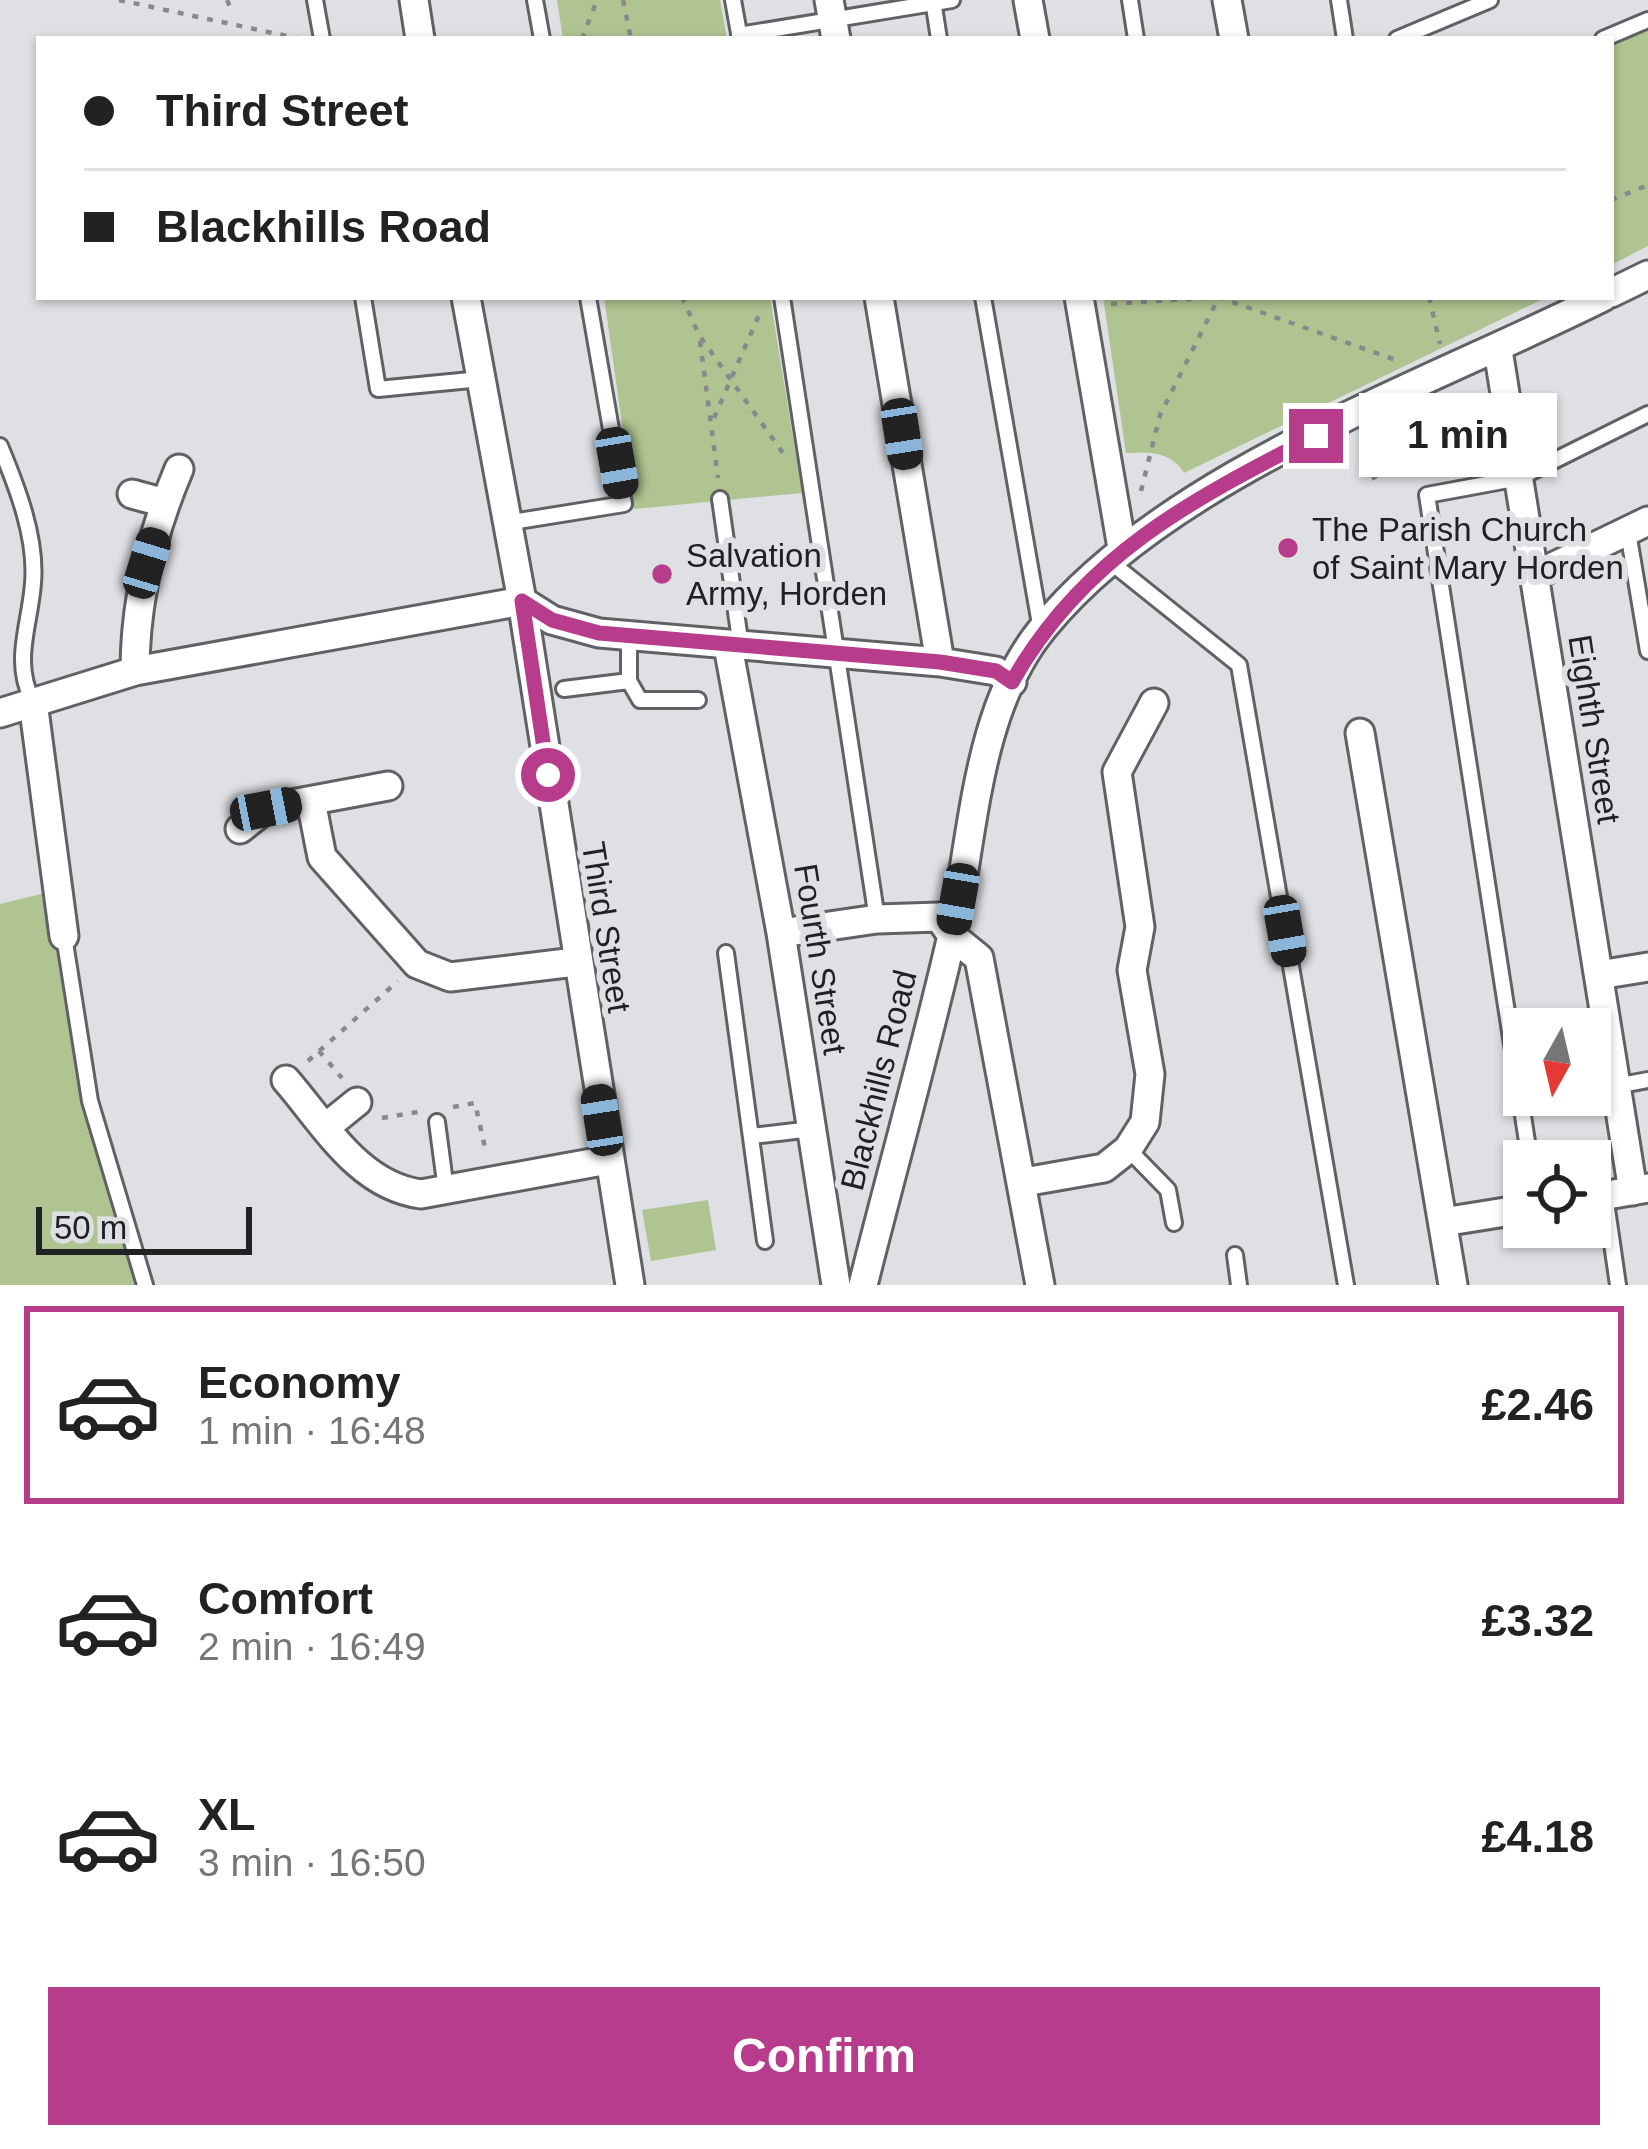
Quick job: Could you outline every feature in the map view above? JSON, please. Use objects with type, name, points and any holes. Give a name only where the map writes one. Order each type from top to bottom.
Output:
[{"type":"street","points":[[414,0],[420,36]]},
{"type":"street","points":[[1028,0],[1034,36]]},
{"type":"street","points":[[1227,0],[1233,36]]},
{"type":"street","name":"Blackhills Road","points":[[1614,291],[1648,274]]},
{"type":"street","name":"Third Street","points":[[467,300],[522,601],[629,1285]]},
{"type":"street","points":[[880,300],[940,662]]},
{"type":"street","name":"Blackhills Road","points":[[863,1285],[952,936],[971,825],[1012,682],[1040,631],[1115,554],[1204,493],[1434,376],[1597,300]]},
{"type":"street","points":[[1080,301],[1115,554]]},
{"type":"street","name":"Eighth Street","points":[[1498,350],[1616,1086],[1641,1190]]},
{"type":"street","points":[[135,671],[135,620],[165,503],[179,469]]},
{"type":"street","points":[[131,494],[165,503]]},
{"type":"street","points":[[1534,576],[1638,526]]},
{"type":"street","points":[[0,713],[135,671],[522,601],[552,620],[629,638],[940,662],[996,671],[1012,682]]},
{"type":"street","name":"Fourth Street","points":[[735,647],[836,1285]]},
{"type":"street","points":[[33,702],[64,936]]},
{"type":"street","points":[[1024,1182],[1104,1168],[1128,1149],[1145,1122],[1150,1074],[1132,970],[1140,926],[1117,772],[1154,703]]},
{"type":"street","points":[[1360,733],[1453,1285]]},
{"type":"street","points":[[240,829],[266,809],[388,786]]},
{"type":"street","points":[[311,801],[322,857],[417,964],[449,977],[575,962]]},
{"type":"street","points":[[781,933],[877,919],[939,917],[952,936],[979,958],[1040,1285]]},
{"type":"street","points":[[1599,976],[1648,968]]},
{"type":"street","points":[[286,1080],[371,1178],[396,1191],[422,1194],[608,1160]]},
{"type":"street","points":[[326,1127],[357,1102]]},
{"type":"street","points":[[1611,1195],[1641,1190]]},
{"type":"street","points":[[1443,1222],[1503,1212]]},
{"type":"lane","points":[[315,0],[321,36]]},
{"type":"lane","points":[[535,0],[541,36]]},
{"type":"lane","points":[[733,0],[740,36]]},
{"type":"lane","points":[[745,36],[952,0]]},
{"type":"lane","points":[[1130,0],[1136,36]]},
{"type":"lane","points":[[1339,0],[1345,36]]},
{"type":"lane","points":[[1404,36],[1490,0]]},
{"type":"lane","points":[[933,2],[939,36]]},
{"type":"lane","points":[[1610,36],[1648,20]]},
{"type":"lane","points":[[363,300],[377,388],[481,379]]},
{"type":"lane","points":[[506,523],[624,504],[589,300]]},
{"type":"lane","points":[[782,300],[877,919]]},
{"type":"lane","points":[[984,300],[1040,631]]},
{"type":"lane","points":[[1528,1140],[1427,495],[1519,478],[1648,414]]},
{"type":"lane","points":[[0,446],[24,517],[33,568],[21,678],[33,702]]},
{"type":"lane","points":[[721,499],[735,647]]},
{"type":"lane","points":[[1638,526],[1648,651]]},
{"type":"lane","points":[[1115,554],[1239,665],[1346,1285]]},
{"type":"lane","points":[[629,638],[629,681],[640,700],[698,700]]},
{"type":"lane","points":[[564,688],[629,681]]},
{"type":"lane","points":[[64,936],[90,1101],[145,1285]]},
{"type":"lane","points":[[726,953],[765,1241]]},
{"type":"lane","points":[[1616,1086],[1648,1080]]},
{"type":"lane","points":[[437,1122],[446,1190]]},
{"type":"lane","points":[[752,1136],[812,1129]]},
{"type":"lane","points":[[1128,1149],[1168,1190],[1174,1222]]},
{"type":"lane","points":[[1609,1248],[1618,1285]]},
{"type":"lane","points":[[1235,1255],[1239,1285]]},
{"type":"path","points":[[119,0],[288,36]]},
{"type":"path","points":[[227,0],[231,9]]},
{"type":"path","points":[[583,36],[597,0]]},
{"type":"path","points":[[623,0],[630,36]]},
{"type":"path","points":[[1614,199],[1648,185]]},
{"type":"path","points":[[683,300],[699,335],[787,458]]},
{"type":"path","points":[[712,423],[766,300]]},
{"type":"path","points":[[1080,301],[1115,300]]},
{"type":"path","points":[[1115,554],[1154,452],[1160,415],[1218,300]]},
{"type":"path","points":[[1227,300],[1434,376]]},
{"type":"path","points":[[1372,479],[1437,431],[1434,376],[1441,337],[1430,300]]},
{"type":"path","points":[[699,335],[721,499]]},
{"type":"path","points":[[286,1080],[417,964]]},
{"type":"green space","points":[[557,0],[720,0],[726,36],[563,36]]},
{"type":"green space","points":[[1648,25],[1648,246],[1614,263],[1614,39]]},
{"type":"green space","points":[[604,300],[770,300],[802,493],[634,509]]},
{"type":"green space","points":[[1103,300],[1541,300],[1184,473],[1166,457],[1126,453]]},
{"type":"green space","points":[[49,892],[139,1285],[0,1285],[0,904]]},
{"type":"green space","points":[[708,1200],[716,1250],[651,1261],[642,1210]]},
{"type":"place","name":"The Parish Church of Saint Mary Horden","points":[[1288,548]]},
{"type":"place","name":"Salvation Army, Horden","points":[[662,574]]},
{"type":"route","points":[[548,775],[522,601],[552,620],[599,633],[648,641],[940,662],[996,671],[1012,682],[1040,631],[1122,548],[1204,493],[1316,436]]}]
